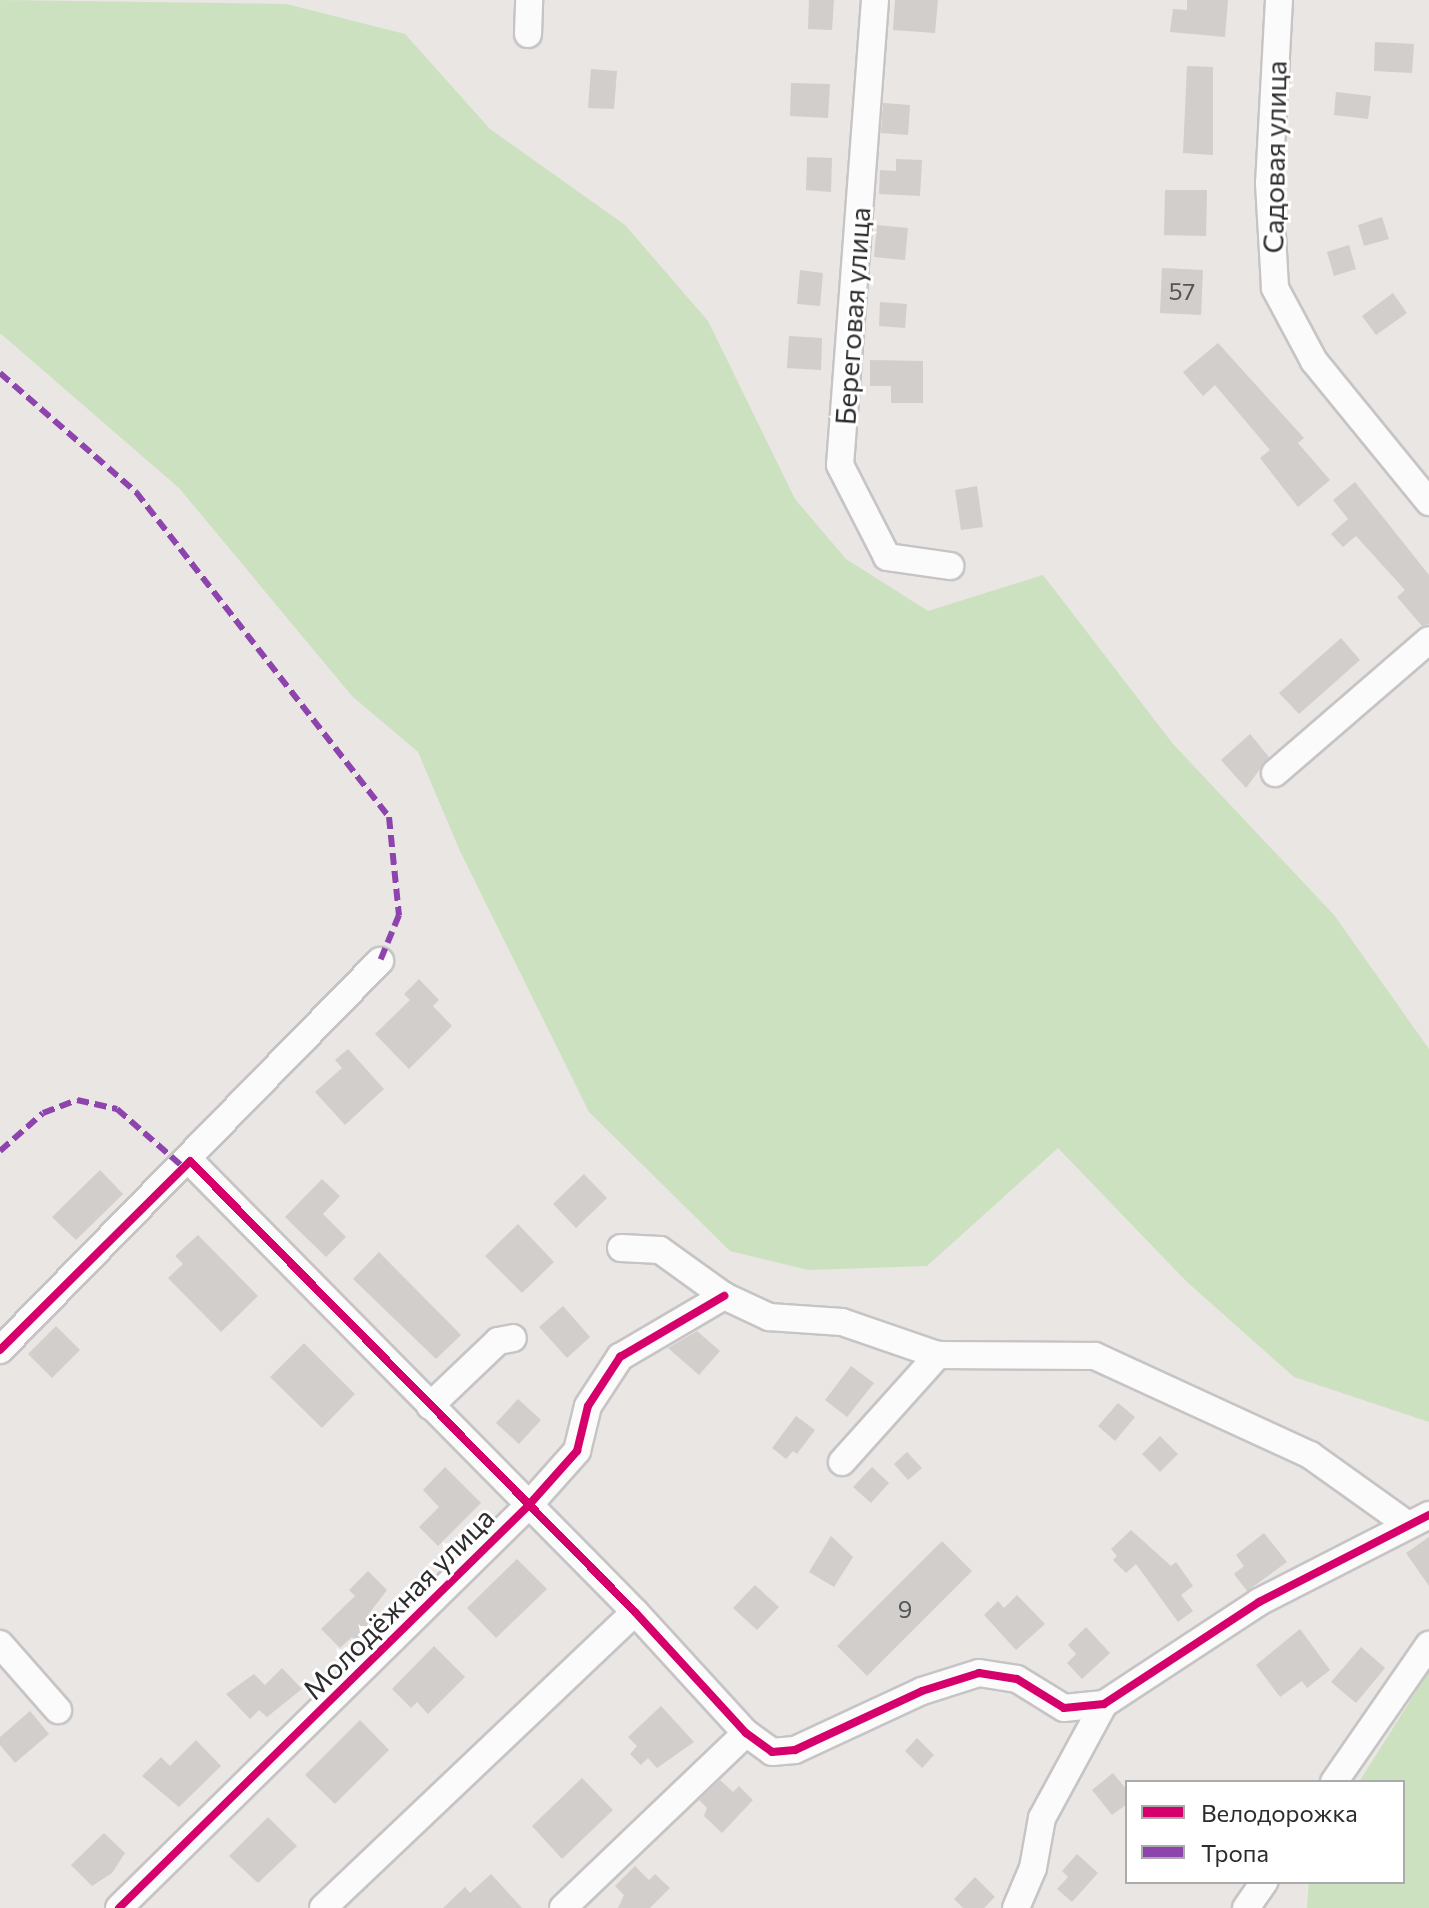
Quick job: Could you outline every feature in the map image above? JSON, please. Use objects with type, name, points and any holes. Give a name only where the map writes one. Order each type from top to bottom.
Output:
[{"type":"street","points":[[528,34],[529,0]]},
{"type":"street","name":"Береговая улица","points":[[875,0],[840,465],[887,557],[950,566]]},
{"type":"street","name":"Садовая улица","points":[[1279,0],[1269,183],[1275,288],[1314,361],[1429,502]]},
{"type":"street","points":[[1275,773],[1429,640]]},
{"type":"street","points":[[0,1350],[190,1161],[380,961]]},
{"type":"street","points":[[190,1161],[635,1612],[746,1733],[772,1752],[795,1750],[922,1691],[979,1673],[1017,1679],[1064,1708],[1104,1704],[1259,1602],[1418,1520]]},
{"type":"street","points":[[621,1248],[660,1250],[724,1296],[769,1317],[842,1322],[938,1355],[1095,1356],[1310,1455],[1418,1520]]},
{"type":"street","name":"Молодёжная улица","points":[[119,1908],[528,1506],[577,1451],[588,1406],[620,1357],[724,1296]]},
{"type":"street","points":[[430,1406],[498,1341],[513,1338]]},
{"type":"street","points":[[842,1462],[938,1355]]},
{"type":"street","points":[[323,1908],[635,1612]]},
{"type":"street","points":[[0,1644],[58,1710]]},
{"type":"street","points":[[1335,1780],[1429,1645]]},
{"type":"street","points":[[1016,1908],[1033,1868],[1042,1818],[1104,1704]]},
{"type":"street","points":[[563,1908],[746,1733]]},
{"type":"street","points":[[1246,1908],[1263,1884]]},
{"type":"green space","points":[[0,0],[286,4],[405,34],[490,129],[625,225],[708,321],[795,499],[846,559],[928,611],[1043,575],[1173,744],[1334,915],[1429,1049],[1429,1422],[1294,1377],[1187,1282],[1058,1148],[927,1266],[808,1270],[730,1251],[589,1112],[460,851],[418,752],[352,696],[179,488],[0,333]]},
{"type":"green space","points":[[1429,1671],[1429,1908],[1307,1908],[1309,1884],[1405,1884],[1405,1780],[1360,1780]]},
{"type":"building","points":[[809,0],[834,0],[832,30],[808,29]]},
{"type":"building","points":[[895,0],[938,0],[935,33],[893,30]]},
{"type":"building","points":[[1187,0],[1228,0],[1225,37],[1170,32],[1173,9],[1187,10]]},
{"type":"building","points":[[1375,42],[1414,44],[1412,73],[1374,71]]},
{"type":"building","points":[[1187,66],[1213,67],[1213,155],[1183,153]]},
{"type":"building","points":[[591,69],[617,71],[614,109],[588,108]]},
{"type":"building","points":[[791,83],[830,84],[828,118],[790,116]]},
{"type":"building","points":[[1336,92],[1371,96],[1368,119],[1334,115]]},
{"type":"building","points":[[883,103],[910,105],[908,135],[881,133]]},
{"type":"building","points":[[807,157],[832,158],[831,192],[806,190]]},
{"type":"building","points":[[896,159],[922,160],[920,196],[879,194],[880,170],[896,171]]},
{"type":"building","points":[[1165,190],[1207,190],[1206,236],[1164,235]]},
{"type":"building","points":[[1382,217],[1389,239],[1364,246],[1358,225]]},
{"type":"building","points":[[877,225],[908,228],[905,260],[874,257]]},
{"type":"building","points":[[1349,245],[1356,269],[1334,276],[1327,252]]},
{"type":"building","points":[[1162,268],[1203,270],[1201,315],[1160,313]]},
{"type":"building","points":[[800,270],[823,273],[820,306],[797,304]]},
{"type":"building","points":[[1393,293],[1407,313],[1376,335],[1362,316]]},
{"type":"building","points":[[880,302],[907,304],[905,328],[879,326]]},
{"type":"building","points":[[789,336],[822,338],[821,370],[787,368]]},
{"type":"building","points":[[1218,343],[1304,438],[1298,443],[1330,480],[1298,507],[1260,458],[1270,450],[1215,385],[1203,396],[1183,372]]},
{"type":"building","points":[[870,360],[923,361],[923,403],[891,403],[891,386],[870,386]]},
{"type":"building","points":[[1355,482],[1429,575],[1429,624],[1422,626],[1397,597],[1405,590],[1356,536],[1343,547],[1331,534],[1348,519],[1333,500]]},
{"type":"building","points":[[977,486],[983,527],[961,530],[955,490]]},
{"type":"building","points":[[1341,638],[1360,660],[1299,714],[1279,693]]},
{"type":"building","points":[[1250,734],[1269,757],[1246,788],[1221,760]]},
{"type":"building","points":[[419,979],[439,1000],[433,1006],[452,1026],[409,1069],[375,1034],[410,1000],[404,994]]},
{"type":"building","points":[[348,1049],[384,1089],[345,1125],[315,1092],[342,1068],[335,1060]]},
{"type":"building","points":[[100,1170],[123,1194],[76,1240],[52,1217]]},
{"type":"building","points":[[584,1174],[607,1198],[576,1228],[553,1204]]},
{"type":"building","points":[[322,1179],[340,1196],[323,1214],[346,1237],[326,1257],[285,1217]]},
{"type":"building","points":[[518,1224],[554,1262],[522,1293],[485,1256]]},
{"type":"building","points":[[198,1235],[258,1296],[221,1332],[168,1278],[183,1264],[175,1256]]},
{"type":"building","points":[[379,1252],[461,1335],[436,1359],[353,1279]]},
{"type":"building","points":[[563,1306],[590,1337],[567,1358],[539,1327]]},
{"type":"building","points":[[56,1326],[80,1350],[52,1378],[28,1354]]},
{"type":"building","points":[[697,1331],[720,1351],[699,1375],[668,1348]]},
{"type":"building","points":[[304,1343],[355,1394],[322,1428],[270,1377]]},
{"type":"building","points":[[851,1366],[874,1383],[847,1417],[825,1400]]},
{"type":"building","points":[[518,1399],[541,1420],[519,1444],[496,1423]]},
{"type":"building","points":[[1118,1403],[1135,1417],[1115,1441],[1098,1426]]},
{"type":"building","points":[[796,1416],[815,1430],[797,1454],[793,1451],[786,1459],[772,1448]]},
{"type":"building","points":[[1160,1436],[1178,1454],[1160,1472],[1142,1454]]},
{"type":"building","points":[[907,1452],[922,1468],[908,1480],[894,1464]]},
{"type":"building","points":[[445,1467],[481,1503],[438,1546],[419,1527],[439,1507],[423,1490]]},
{"type":"building","points":[[872,1467],[889,1483],[871,1503],[853,1487]]},
{"type":"building","points":[[1131,1530],[1171,1566],[1176,1562],[1193,1586],[1181,1595],[1193,1611],[1178,1622],[1136,1564],[1126,1573],[1113,1560],[1117,1556],[1111,1549]]},
{"type":"building","points":[[1264,1533],[1287,1562],[1247,1591],[1234,1574],[1244,1566],[1236,1555]]},
{"type":"building","points":[[831,1536],[853,1557],[834,1587],[809,1572]]},
{"type":"building","points":[[1429,1537],[1429,1586],[1406,1553]]},
{"type":"building","points":[[942,1541],[972,1571],[867,1676],[837,1646]]},
{"type":"building","points":[[517,1559],[547,1589],[496,1638],[467,1608]]},
{"type":"building","points":[[368,1571],[387,1590],[365,1619],[378,1631],[362,1647],[352,1637],[340,1648],[321,1629],[355,1596],[349,1590]]},
{"type":"building","points":[[755,1585],[779,1607],[757,1630],[733,1608]]},
{"type":"building","points":[[1017,1595],[1045,1624],[1016,1650],[984,1615],[998,1601],[1004,1608]]},
{"type":"building","points":[[1086,1627],[1110,1653],[1082,1679],[1067,1663],[1076,1654],[1068,1645]]},
{"type":"building","points":[[1300,1629],[1330,1670],[1307,1688],[1302,1681],[1280,1697],[1256,1665]]},
{"type":"building","points":[[434,1646],[465,1677],[428,1714],[417,1702],[411,1708],[392,1689]]},
{"type":"building","points":[[1361,1647],[1385,1668],[1356,1703],[1331,1682]]},
{"type":"building","points":[[282,1668],[302,1689],[267,1717],[259,1710],[250,1719],[226,1694],[254,1674],[265,1685]]},
{"type":"building","points":[[661,1706],[694,1742],[657,1768],[648,1758],[641,1765],[630,1754],[637,1746],[628,1737]]},
{"type":"building","points":[[30,1711],[49,1734],[15,1763],[0,1745],[0,1737]]},
{"type":"building","points":[[360,1720],[389,1750],[335,1804],[305,1775]]},
{"type":"building","points":[[917,1738],[934,1755],[922,1768],[905,1751]]},
{"type":"building","points":[[196,1740],[221,1766],[179,1807],[142,1776],[161,1757],[170,1766]]},
{"type":"building","points":[[1113,1773],[1125,1788],[1125,1805],[1112,1815],[1092,1790]]},
{"type":"building","points":[[582,1778],[613,1810],[562,1859],[532,1826]]},
{"type":"building","points":[[720,1780],[733,1792],[739,1786],[753,1800],[722,1833],[704,1816],[707,1808],[699,1800]]},
{"type":"building","points":[[268,1817],[297,1846],[258,1883],[229,1856]]},
{"type":"building","points":[[104,1833],[125,1853],[112,1873],[92,1886],[71,1865]]},
{"type":"building","points":[[1077,1854],[1098,1873],[1072,1902],[1057,1889],[1068,1877],[1062,1871]]},
{"type":"building","points":[[635,1866],[649,1880],[655,1874],[670,1888],[650,1908],[618,1908],[624,1895],[615,1886]]},
{"type":"building","points":[[491,1874],[522,1908],[443,1908],[465,1887],[470,1893]]},
{"type":"building","points":[[975,1877],[995,1897],[984,1908],[963,1908],[954,1899]]},
{"type":"marked path","points":[[0,373],[136,492],[389,817],[399,915],[380,961]]},
{"type":"marked path","points":[[0,1151],[43,1113],[77,1100],[117,1109],[183,1167]]},
{"type":"cycle path","points":[[0,1350],[190,1161],[635,1612],[746,1733],[772,1752],[795,1750],[922,1691],[979,1673],[1017,1679],[1064,1708],[1104,1704],[1259,1602],[1429,1515]]},
{"type":"cycle path","points":[[119,1908],[528,1506],[577,1451],[588,1406],[620,1357],[724,1296]]}]
